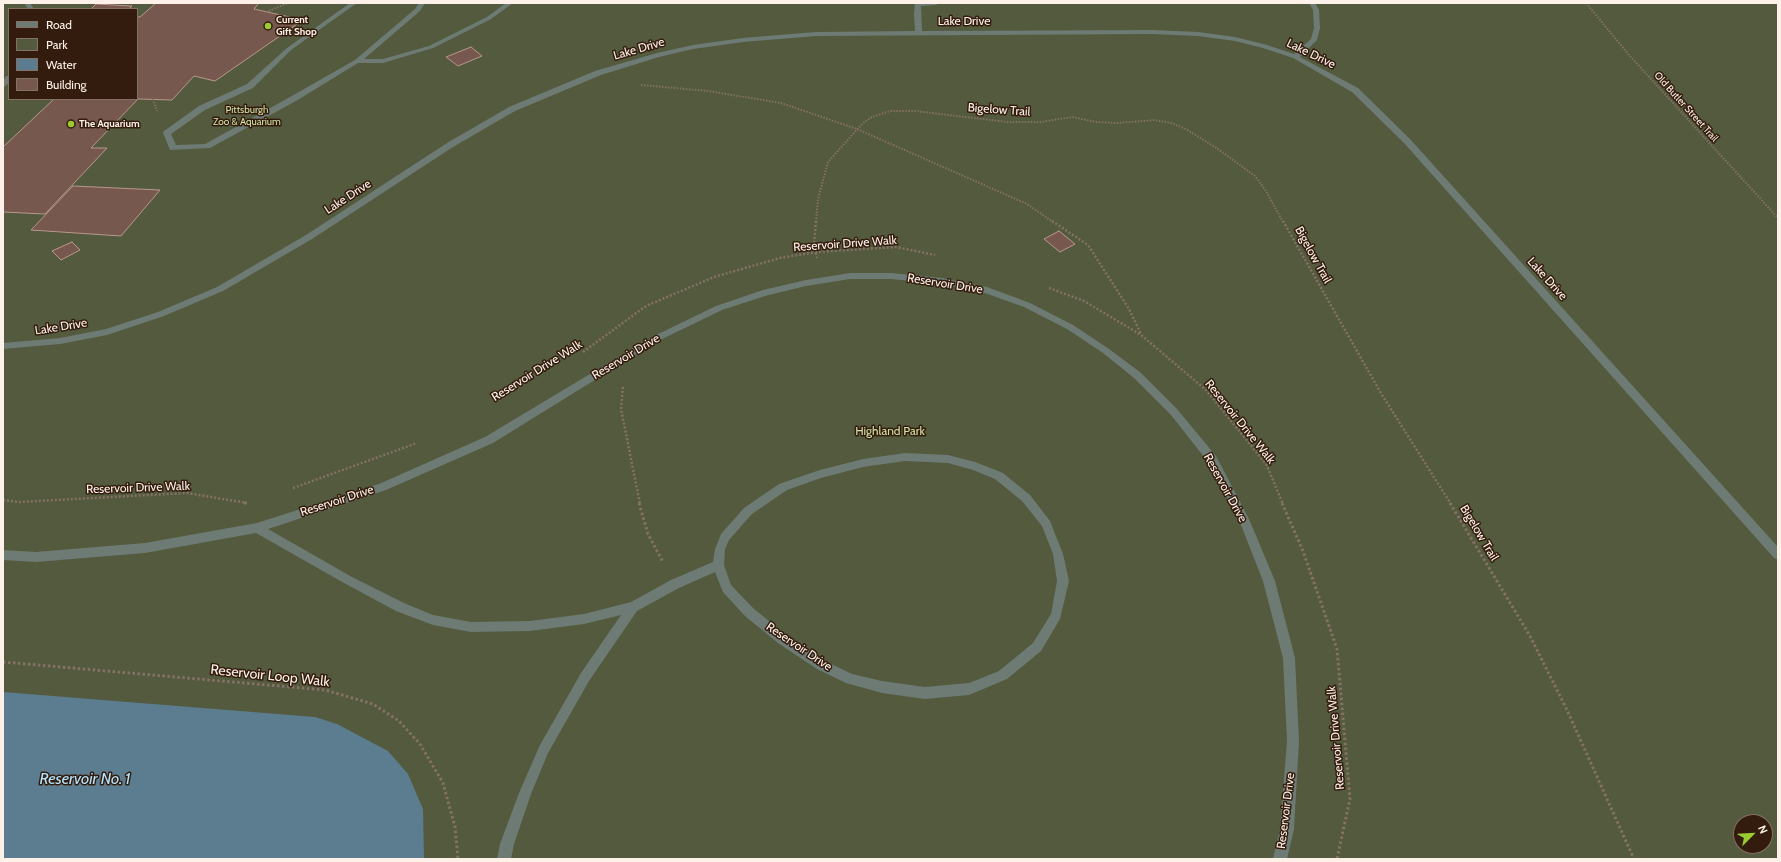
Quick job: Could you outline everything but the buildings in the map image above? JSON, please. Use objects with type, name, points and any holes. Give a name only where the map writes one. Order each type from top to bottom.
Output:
[{"type":"street","points":[[354,3],[289,49],[250,86],[202,108],[167,133],[173,148],[206,146],[293,99],[357,62],[418,10],[422,3]]},
{"type":"street","points":[[357,62],[383,61],[431,47],[488,18],[510,3]]},
{"type":"street","points":[[919,33],[917,14],[918,4],[936,3]]},
{"type":"street","points":[[1295,57],[1314,40],[1317,28],[1317,16],[1316,10],[1312,3]]},
{"type":"street","name":"Lake Drive","points":[[3,346],[60,341],[107,332],[161,314],[220,288],[265,264],[309,237],[482,125],[512,109],[598,73],[656,55],[743,40],[816,34],[1152,32],[1198,34],[1235,39],[1265,46],[1295,57],[1355,90],[1407,141],[1778,555]]},
{"type":"street","name":"Reservoir Drive","points":[[3,555],[36,557],[145,548],[257,528],[382,487],[489,440],[653,340],[719,308],[762,293],[850,276],[891,276],[942,281],[986,290],[1027,305],[1076,331],[1106,351],[1137,376],[1174,412],[1212,459],[1244,519],[1269,581],[1289,658],[1293,742],[1287,829],[1280,859]]},
{"type":"street","name":"Reservoir Drive","points":[[905,456],[948,459],[975,466],[999,476],[1021,493],[1046,524],[1058,554],[1063,581],[1056,615],[1037,647],[1003,675],[969,689],[925,693],[882,687],[850,680],[821,665],[782,639],[749,612],[727,588],[718,565],[720,549],[724,537],[748,511],[783,487],[820,474],[856,465],[905,456]]},
{"type":"street","points":[[257,528],[348,580],[400,607],[433,620],[470,627],[530,626],[584,619],[633,607],[675,584],[718,565]]},
{"type":"street","points":[[504,859],[507,844],[525,792],[544,749],[585,677],[633,607]]},
{"type":"path","points":[[266,12],[288,3]]},
{"type":"path","name":"Old Butler Street Trail","points":[[1586,3],[1630,56],[1778,218]]},
{"type":"path","points":[[640,85],[708,91],[781,103],[857,129],[1027,204],[1088,245],[1129,309],[1141,335]]},
{"type":"path","name":"Bigelow Trail","points":[[822,281],[814,245],[818,199],[828,162],[863,123],[872,117],[890,111],[915,111],[1008,122],[1041,122],[1072,117],[1096,122],[1118,123],[1155,120],[1171,123],[1186,129],[1218,149],[1256,176],[1382,395],[1467,529],[1530,636],[1567,710],[1634,859]]},
{"type":"path","name":"Reservoir Drive Walk","points":[[577,356],[597,344],[646,306],[714,277],[780,258],[816,252],[896,247],[942,256]]},
{"type":"path","name":"Reservoir Drive Walk","points":[[1046,287],[1084,301],[1141,335],[1206,390],[1266,464],[1303,551],[1337,649],[1350,799],[1336,859]]},
{"type":"path","points":[[624,357],[621,409],[635,486],[648,534],[675,584]]},
{"type":"path","points":[[287,490],[420,442]]},
{"type":"path","name":"Reservoir Drive Walk","points":[[3,500],[19,502],[187,493],[251,504]]},
{"type":"path","name":"Reservoir Loop Walk","points":[[3,662],[325,690],[373,704],[398,721],[414,738],[443,783],[455,827],[458,859]]},
{"type":"green space","name":"Highland Park","points":[[3,3],[1778,3],[1778,859],[3,859]]},
{"type":"water","name":"Reservoir No. 1","points":[[3,692],[315,717],[337,724],[388,751],[408,774],[423,809],[424,859],[3,859]]},
{"type":"place","name":"Current Gift Shop","points":[[268,26]]},
{"type":"place","name":"The Aquarium","points":[[71,124]]},
{"type":"park label","name":"Pittsburgh Zoo & Aquarium","points":[[247,116]]}]
